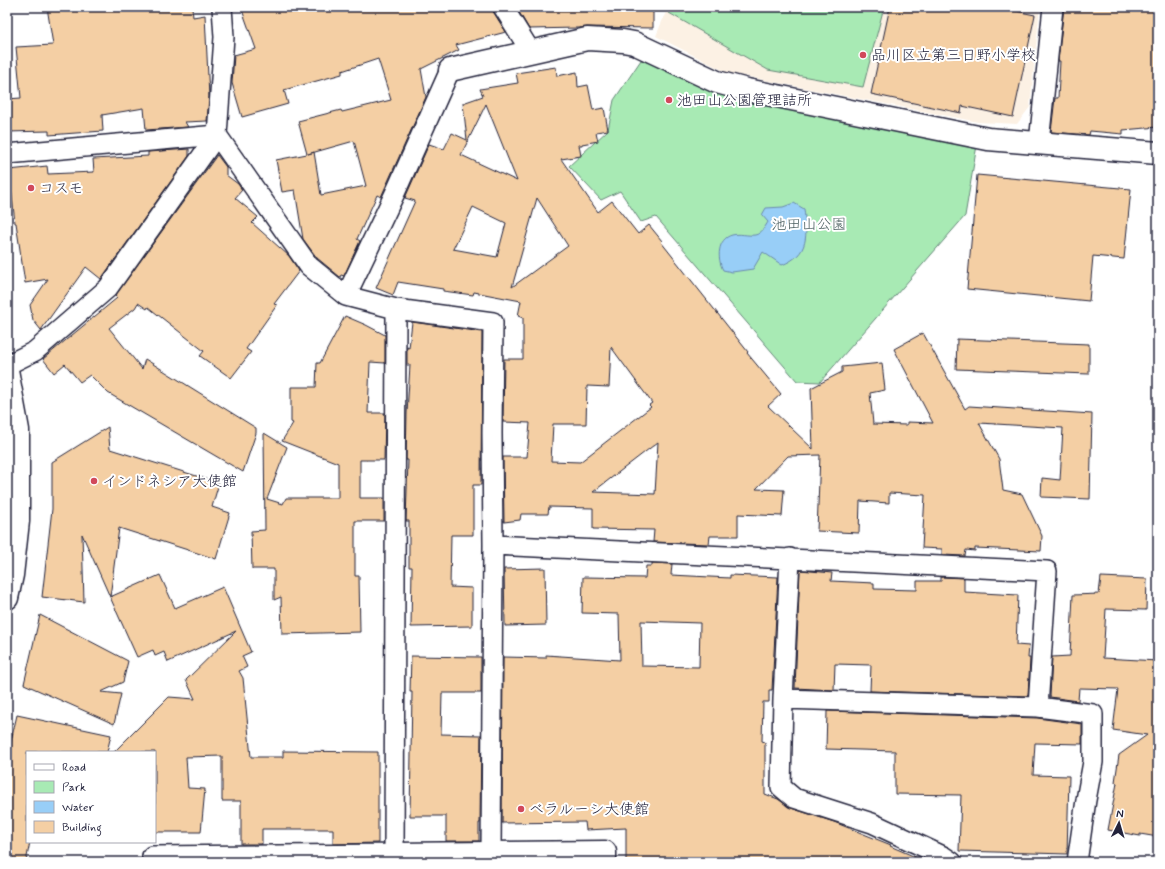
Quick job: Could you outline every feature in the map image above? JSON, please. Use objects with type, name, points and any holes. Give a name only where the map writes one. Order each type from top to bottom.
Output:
[{"type":"street","points":[[7,365],[35,351],[108,288],[217,135],[224,37],[222,7]]},
{"type":"street","points":[[504,7],[530,52]]},
{"type":"street","points":[[1039,143],[1052,7]]},
{"type":"street","points":[[346,296],[396,191],[450,70],[587,39],[634,43],[717,82],[748,90],[988,139],[1158,153]]},
{"type":"street","points":[[7,154],[217,135]]},
{"type":"street","points":[[217,135],[309,266],[346,296],[396,309],[493,322],[492,434],[494,545],[491,854]]},
{"type":"street","points":[[394,854],[396,309]]},
{"type":"street","points":[[7,370],[18,430],[18,521],[12,575],[7,598]]},
{"type":"street","points":[[494,545],[1047,571],[1038,707]]},
{"type":"street","points":[[790,558],[783,699],[781,787],[794,798],[872,823],[943,856],[952,862]]},
{"type":"street","points":[[783,699],[1038,707],[1093,714],[1093,762],[1077,862]]},
{"type":"street","points":[[152,862],[152,856],[605,852],[606,862]]},
{"type":"shaded area","name":"品川区立第三日野小学校","points":[[668,7],[1040,7],[1030,107],[1017,124],[978,122],[728,73],[656,36]]},
{"type":"green space","points":[[671,7],[884,7],[863,87],[768,70],[669,13]]},
{"type":"green space","name":"池田山公園","points":[[641,60],[763,100],[977,145],[965,216],[820,382],[797,381],[656,217],[641,222],[620,191],[601,200],[569,166],[608,130],[614,100]]},
{"type":"water","points":[[794,203],[804,209],[806,227],[805,243],[798,255],[791,261],[782,265],[763,252],[753,269],[732,272],[723,270],[719,255],[721,245],[727,237],[738,234],[752,235],[759,233],[768,222],[762,215],[766,208],[783,207]]},
{"type":"building","points":[[47,7],[192,7],[193,17],[205,15],[209,97],[207,121],[185,122],[188,127],[146,130],[144,108],[102,115],[103,131],[49,135],[49,131],[7,132],[7,99],[21,98],[16,47],[53,45]]},
{"type":"building","points":[[241,7],[492,7],[506,32],[456,45],[459,50],[421,69],[426,97],[381,197],[377,195],[357,239],[360,241],[344,276],[341,275],[340,277],[317,258],[303,239],[295,190],[282,192],[276,160],[307,154],[298,121],[341,110],[342,112],[391,100],[378,59],[342,71],[342,74],[284,90],[288,104],[242,117],[232,83],[234,55],[256,49]],"holes":[[[354,141],[366,186],[321,195],[314,152]]]},
{"type":"building","points":[[516,7],[653,7],[653,28],[587,27],[529,29]]},
{"type":"building","points":[[890,7],[996,7],[1035,15],[1013,117],[962,106],[961,113],[871,94]]},
{"type":"building","points":[[1064,7],[1158,7],[1158,127],[1123,130],[1123,134],[1090,131],[1089,135],[1051,132],[1055,98],[1058,98],[1060,61],[1058,61]]},
{"type":"building","points":[[556,67],[557,76],[577,72],[578,87],[588,85],[593,110],[604,108],[608,130],[596,132],[598,141],[579,145],[581,156],[561,159],[598,212],[612,201],[638,234],[649,225],[748,352],[747,353],[781,394],[768,406],[813,449],[811,388],[842,372],[842,367],[882,363],[885,390],[870,393],[873,424],[907,425],[907,422],[933,423],[894,349],[923,333],[965,409],[969,406],[1092,414],[1090,499],[1041,497],[1042,478],[1060,480],[1063,428],[979,423],[999,459],[1003,490],[1022,494],[1042,536],[1041,551],[975,548],[975,551],[966,550],[965,556],[942,555],[942,549],[922,548],[925,495],[889,493],[889,503],[860,501],[859,533],[817,531],[820,455],[788,456],[756,489],[784,490],[782,516],[738,514],[738,536],[710,536],[709,544],[653,542],[654,530],[593,529],[593,508],[549,507],[548,514],[521,514],[520,520],[504,522],[503,457],[527,457],[530,423],[503,422],[504,359],[523,359],[523,318],[518,316],[521,301],[474,292],[473,295],[443,291],[443,289],[398,282],[393,295],[376,288],[415,201],[405,198],[429,144],[444,149],[452,133],[467,140],[463,103],[483,96],[480,89],[518,83],[516,73]],"holes":[[[486,104],[517,181],[461,155]],[[537,198],[568,246],[512,287]],[[473,207],[506,223],[497,257],[453,249]],[[611,347],[652,403],[649,405],[651,407],[580,462],[551,461],[553,424],[586,424],[587,386],[609,387]],[[658,442],[655,494],[593,492]]]},
{"type":"building","points":[[189,149],[189,156],[101,279],[86,267],[41,330],[33,320],[30,305],[48,279],[25,283],[15,223],[9,170],[47,166],[48,174],[94,172],[93,159],[148,156],[148,152]]},
{"type":"building","points":[[217,155],[226,167],[226,175],[238,184],[242,190],[235,198],[258,217],[252,223],[289,256],[299,271],[274,304],[277,305],[246,349],[251,352],[231,378],[200,356],[204,351],[148,307],[147,309],[138,303],[135,308],[109,328],[142,369],[145,359],[256,428],[256,433],[243,472],[108,393],[90,375],[80,382],[65,364],[54,373],[43,359],[117,298],[115,296]]},
{"type":"building","points":[[977,175],[1131,189],[1124,259],[1093,256],[1089,301],[967,289]]},
{"type":"building","points":[[345,316],[385,335],[385,363],[370,362],[368,413],[385,413],[384,460],[360,460],[360,498],[384,498],[384,521],[355,521],[355,576],[359,576],[360,632],[282,634],[281,597],[274,600],[274,569],[252,569],[251,531],[265,530],[264,433],[287,447],[267,499],[283,504],[286,498],[338,498],[338,463],[282,441],[293,423],[291,422],[291,387],[316,387],[317,363],[320,363]]},
{"type":"building","points":[[412,322],[482,332],[481,485],[473,485],[473,535],[451,535],[450,587],[472,588],[472,626],[411,627],[412,567],[409,567],[409,521],[406,521],[408,460],[406,460],[410,365],[407,365],[407,347],[409,348]]},
{"type":"building","points":[[957,339],[1089,344],[1089,374],[956,369]]},
{"type":"building","points":[[108,427],[110,449],[219,483],[212,507],[230,513],[216,559],[119,528],[110,597],[82,534],[84,602],[42,597],[52,509],[52,462]]},
{"type":"building","points":[[652,563],[672,564],[671,575],[730,578],[730,575],[778,577],[772,690],[769,690],[769,702],[763,702],[762,741],[765,742],[765,794],[778,799],[791,808],[834,822],[891,845],[890,846],[927,862],[626,862],[626,828],[586,830],[585,822],[502,823],[503,657],[546,658],[546,655],[620,660],[619,614],[582,613],[583,577],[645,578],[646,566],[652,566]],"holes":[[[641,621],[700,623],[699,667],[642,666]]]},
{"type":"building","points":[[545,568],[546,625],[505,626],[504,569]]},
{"type":"building","points":[[800,570],[832,573],[831,581],[874,583],[874,589],[917,590],[917,581],[941,581],[941,577],[964,578],[964,592],[1018,595],[1016,645],[1029,646],[1028,658],[1030,658],[1028,696],[870,691],[871,665],[835,664],[834,690],[795,688]]},
{"type":"building","points":[[160,575],[175,608],[223,587],[251,652],[242,656],[247,667],[239,671],[243,678],[251,757],[283,757],[283,751],[378,752],[378,843],[333,844],[333,829],[262,829],[262,844],[241,844],[241,801],[222,801],[222,756],[186,757],[188,788],[205,789],[201,832],[156,832],[156,751],[115,751],[169,697],[195,699],[186,680],[236,631],[168,662],[164,652],[155,656],[153,650],[137,657],[110,597]]},
{"type":"building","points":[[1101,577],[1147,579],[1146,610],[1106,609],[1103,658],[1158,661],[1158,837],[1140,834],[1140,836],[1108,830],[1117,783],[1115,782],[1119,755],[1147,735],[1113,730],[1118,689],[1079,688],[1078,701],[1050,697],[1052,657],[1070,656],[1073,595],[1099,594]]},
{"type":"building","points":[[40,615],[128,661],[123,682],[101,692],[121,694],[114,724],[24,684]]},
{"type":"building","points":[[411,656],[481,657],[481,693],[442,693],[441,734],[481,735],[479,841],[446,841],[446,816],[410,816],[412,692],[410,692]]},
{"type":"building","points":[[827,711],[1037,718],[1082,724],[1082,744],[1035,743],[1033,775],[1069,776],[1067,854],[959,851],[961,795],[895,794],[895,751],[826,749]]},
{"type":"building","points":[[17,715],[111,735],[107,751],[26,751],[26,843],[30,843],[26,862],[7,862],[7,758]]},
{"type":"place","name":"品川区立第三日野小学校","points":[[863,55]]},
{"type":"place","name":"池田山公園管理詰所","points":[[669,100]]},
{"type":"place","name":"コスモ","points":[[31,188]]},
{"type":"place","name":"インドネシア大使館","points":[[94,481]]},
{"type":"place","name":"ベラルーシ大使館","points":[[521,809]]}]
